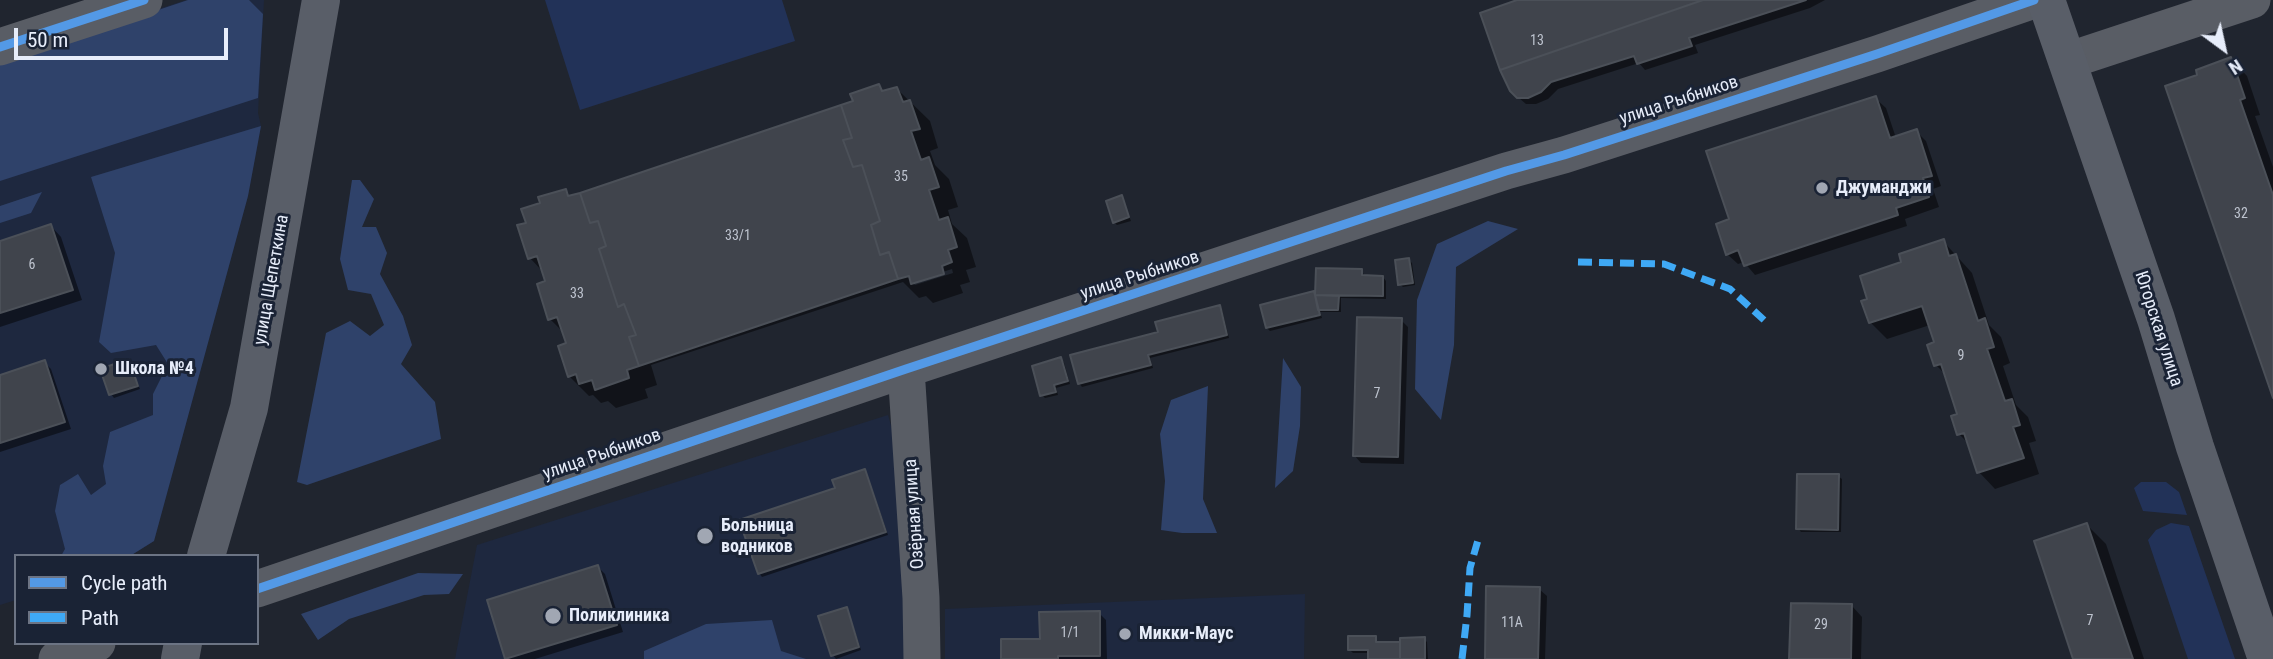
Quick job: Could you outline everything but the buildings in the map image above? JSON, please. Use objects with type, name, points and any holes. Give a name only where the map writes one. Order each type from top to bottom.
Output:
[{"type":"main road","name":"улица Щепеткина","points":[[207,554],[249,408],[321,0]]},
{"type":"main road","name":"Югорская улица","points":[[2046,0],[2156,319],[2195,447],[2267,659]]},
{"type":"street","points":[[0,47],[144,0]]},
{"type":"street","name":"улица Рыбников","points":[[259,588],[906,369],[1506,171],[1564,155],[1877,54],[2034,0]]},
{"type":"street","points":[[2067,61],[2252,0]]},
{"type":"street","name":"Озёрная улица","points":[[906,369],[921,598],[922,659]]},
{"type":"street","points":[[57,659],[92,645]]},
{"type":"shaded area","name":"Школа №4","points":[[186,0],[264,0],[258,113],[261,126],[248,196],[154,541],[133,554],[14,554],[14,601],[0,605],[0,60]]},
{"type":"shaded area","points":[[188,0],[249,0],[263,14],[258,98],[0,181],[0,63]]},
{"type":"shaded area","points":[[545,0],[782,0],[795,41],[580,110]]},
{"type":"shaded area","points":[[261,126],[248,196],[154,541],[133,554],[62,554],[65,549],[55,511],[60,485],[78,474],[91,495],[106,484],[103,466],[110,432],[153,415],[153,394],[168,364],[156,345],[111,353],[99,342],[115,253],[91,177]]},
{"type":"shaded area","points":[[352,180],[360,180],[374,199],[362,227],[376,227],[387,253],[380,274],[403,316],[412,345],[401,364],[435,402],[441,439],[307,485],[297,482],[326,333],[350,321],[370,336],[384,325],[371,294],[348,290],[340,259]]},
{"type":"shaded area","points":[[42,192],[31,213],[0,223],[0,206]]},
{"type":"shaded area","points":[[1488,221],[1518,229],[1456,267],[1454,345],[1441,420],[1415,389],[1417,300],[1437,244]]},
{"type":"shaded area","points":[[1283,358],[1301,387],[1300,426],[1293,471],[1275,488]]},
{"type":"shaded area","points":[[1208,386],[1203,499],[1217,533],[1161,530],[1165,481],[1160,434],[1171,400]]},
{"type":"shaded area","name":"Больница водников","points":[[888,415],[897,446],[906,659],[455,659],[477,545]]},
{"type":"shaded area","points":[[2141,482],[2166,482],[2179,492],[2187,515],[2143,511],[2134,488]]},
{"type":"shaded area","points":[[2171,523],[2189,526],[2235,659],[2188,659],[2148,540],[2156,530]]},
{"type":"shaded area","points":[[418,573],[463,574],[449,594],[424,595],[349,619],[318,640],[301,614]]},
{"type":"shaded area","name":"Микки-Маус","points":[[1305,594],[1304,659],[945,659],[945,609]]},
{"type":"shaded area","points":[[772,620],[781,651],[806,659],[644,659],[644,651],[706,624]]},
{"type":"marked path","points":[[1578,262],[1664,264],[1730,289],[1764,320]]},
{"type":"marked path","points":[[1462,659],[1470,568],[1478,540]]},
{"type":"cycle path","points":[[0,47],[144,0]]},
{"type":"cycle path","points":[[259,588],[906,369],[1506,171],[1564,155],[1877,54],[2034,0]]},
{"type":"place","name":"Джуманджи","points":[[1822,188]]},
{"type":"place","name":"Школа №4","points":[[101,369]]},
{"type":"place","name":"Больница водников","points":[[705,536]]},
{"type":"place","name":"Поликлиника","points":[[553,616]]},
{"type":"place","name":"Микки-Маус","points":[[1125,634]]}]
